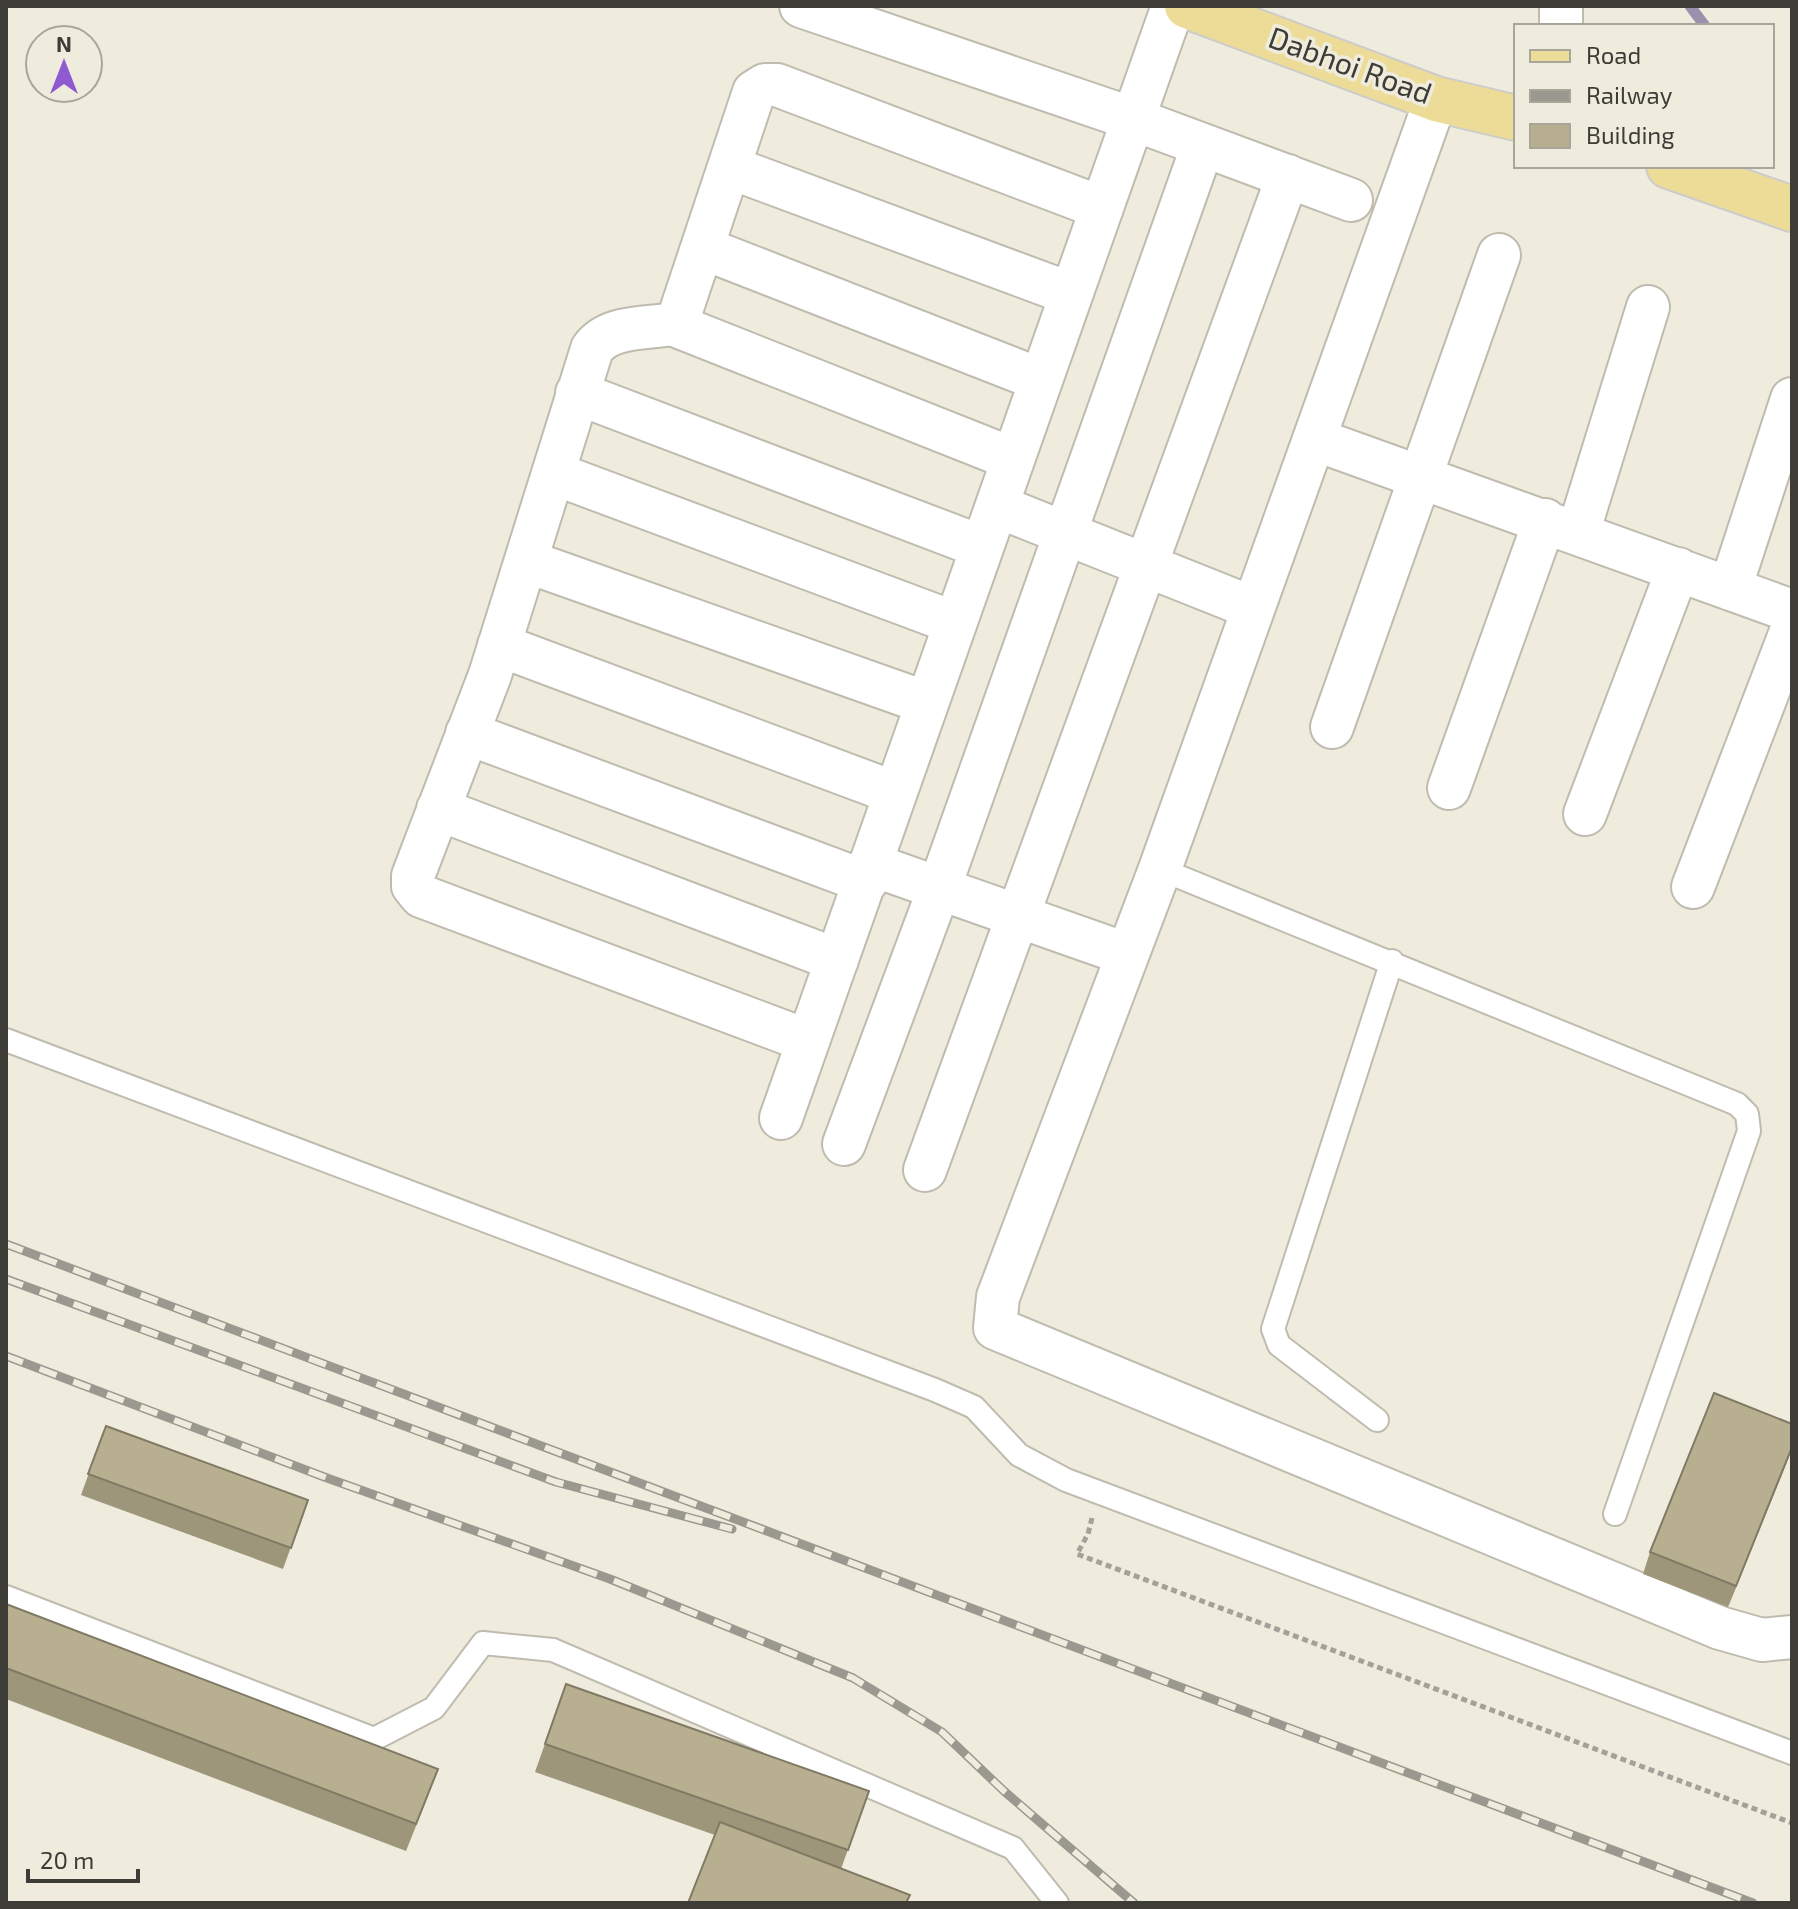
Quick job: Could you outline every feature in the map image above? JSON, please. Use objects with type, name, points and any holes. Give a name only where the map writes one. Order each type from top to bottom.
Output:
[{"type":"main road","name":"Dabhoi Road","points":[[1187,6],[1436,99],[1514,118]]},
{"type":"main road","points":[[1675,168],[1792,209]]},
{"type":"street","points":[[801,6],[1133,119],[1351,200]]},
{"type":"street","points":[[781,1118],[1173,6]]},
{"type":"street","points":[[672,324],[680,314],[754,92],[765,85],[777,85],[1102,208]]},
{"type":"street","points":[[1436,99],[1160,869],[998,1297],[995,1328],[1720,1628],[1762,1640],[1792,1637]]},
{"type":"street","points":[[844,1144],[939,889],[1203,145]]},
{"type":"street","points":[[729,167],[1071,294]]},
{"type":"street","points":[[925,1170],[1288,176]]},
{"type":"street","points":[[703,248],[1041,380]]},
{"type":"street","points":[[1332,727],[1499,255]]},
{"type":"street","points":[[1449,788],[1561,527],[1648,307]]},
{"type":"street","points":[[808,1041],[421,896],[413,886],[413,876],[499,645],[592,349],[599,339],[619,331],[672,324],[1013,459]]},
{"type":"street","points":[[577,393],[982,547]]},
{"type":"street","points":[[1730,589],[1792,399]]},
{"type":"street","points":[[1314,439],[1792,611]]},
{"type":"street","points":[[553,473],[955,623]]},
{"type":"street","points":[[997,506],[1253,608]]},
{"type":"street","points":[[526,561],[927,703]]},
{"type":"street","points":[[1585,814],[1678,569]]},
{"type":"street","points":[[1693,887],[1792,629]]},
{"type":"street","points":[[499,645],[895,793]]},
{"type":"street","points":[[467,733],[868,873],[939,889],[1126,954]]},
{"type":"street","points":[[438,809],[837,960]]},
{"type":"lane","points":[[1160,869],[1737,1104],[1747,1114],[1749,1131],[1615,1514]]},
{"type":"lane","points":[[1377,1420],[1279,1345],[1273,1329],[1276,1310],[1392,961]]},
{"type":"lane","points":[[6,1040],[935,1390],[974,1407],[1019,1455],[1066,1480],[1792,1753]]},
{"type":"lane","points":[[6,1597],[374,1739],[434,1708],[483,1643],[553,1650],[1013,1848],[1057,1903]]},
{"type":"path","points":[[1098,1491],[1088,1534],[1077,1554],[1792,1823]]},
{"type":"building","points":[[1714,1393],[1792,1424],[1792,1447],[1736,1586],[1650,1552]]},
{"type":"building","points":[[106,1426],[308,1500],[291,1548],[88,1474]]},
{"type":"building","points":[[6,1604],[438,1769],[416,1824],[6,1668]]},
{"type":"building","points":[[566,1684],[869,1791],[848,1850],[545,1744]]},
{"type":"building","points":[[720,1822],[910,1895],[906,1903],[688,1903]]},
{"type":"waterway","points":[[1690,6],[1704,24]]},
{"type":"railway","points":[[6,1244],[1753,1903]]},
{"type":"railway","points":[[6,1279],[556,1482],[732,1529]]},
{"type":"railway","points":[[6,1356],[327,1478],[610,1579],[853,1678],[942,1732],[1005,1792],[1134,1903]]}]
